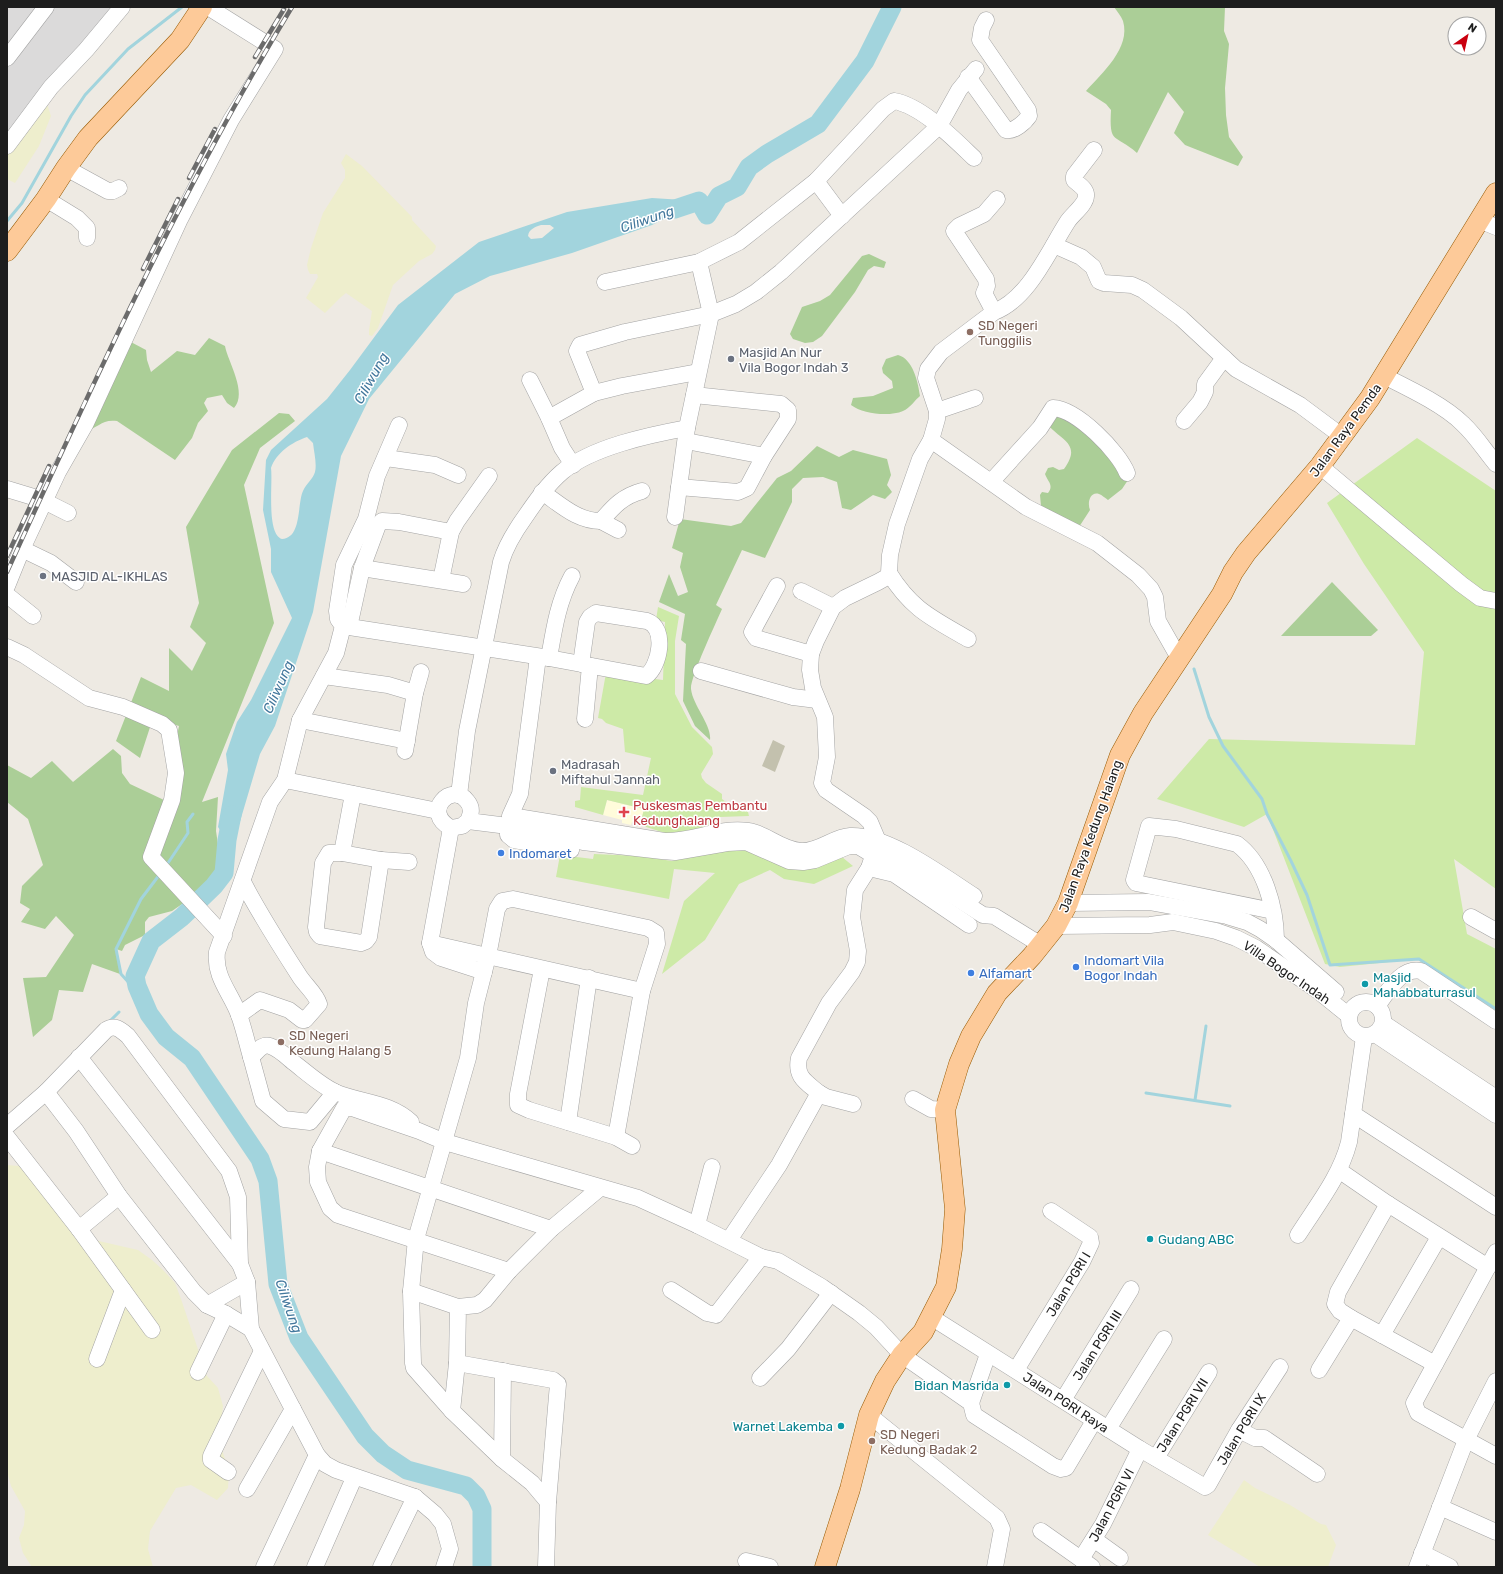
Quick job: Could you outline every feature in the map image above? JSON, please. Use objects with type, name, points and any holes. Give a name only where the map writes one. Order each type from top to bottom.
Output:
[{"type":"main road","points":[[7,251],[46,199],[88,138],[180,40],[202,7]]},
{"type":"main road","name":"Jalan Raya Pemda","points":[[1179,658],[1246,553],[1320,466],[1343,437],[1370,398],[1444,281],[1488,223],[1496,193]]},
{"type":"main road","name":"Jalan Raya Kedung Halang","points":[[826,1567],[850,1490],[869,1415],[884,1381],[902,1355],[923,1332],[946,1287],[953,1241],[955,1204],[945,1110],[959,1064],[971,1036],[997,993],[1041,945],[1056,926],[1068,903],[1120,755],[1142,714],[1179,658]]},
{"type":"street","points":[[8,56],[46,7]]},
{"type":"street","points":[[7,146],[51,87],[86,50],[122,7]]},
{"type":"street","points":[[7,586],[44,501],[58,472],[86,423],[180,219],[231,120],[275,49],[208,7]]},
{"type":"street","points":[[594,394],[578,351],[580,345],[625,332],[711,314],[736,304],[756,292],[781,272],[939,126],[959,90],[972,73],[1006,130],[1013,130],[1029,116],[1028,110],[980,40],[982,28],[986,20]]},
{"type":"street","points":[[605,282],[699,262],[739,242],[816,182],[883,109],[894,101],[908,105],[939,126],[974,158]]},
{"type":"street","points":[[968,639],[932,618],[911,602],[890,573],[890,554],[896,524],[920,459],[931,440],[937,419],[937,411],[926,378],[928,369],[941,352],[994,312],[1001,310],[1019,294],[1039,271],[1068,221],[1085,201],[1085,190],[1074,180],[1074,176],[1094,150]]},
{"type":"street","points":[[66,168],[108,190],[113,191],[119,188]]},
{"type":"street","points":[[816,182],[842,216]]},
{"type":"street","points":[[46,199],[77,218],[87,228],[87,238]]},
{"type":"street","points":[[994,312],[984,293],[987,286],[986,279],[954,232],[959,226],[984,214],[997,200]]},
{"type":"street","points":[[1054,246],[1081,257],[1093,267],[1099,281],[1104,284],[1132,285],[1143,290],[1181,318],[1224,358],[1248,377],[1300,405],[1343,437]]},
{"type":"street","points":[[675,517],[686,435],[711,314],[699,262]]},
{"type":"street","points":[[1184,421],[1200,402],[1205,392],[1205,384],[1224,358]]},
{"type":"street","points":[[549,418],[594,394],[622,386],[698,372]]},
{"type":"street","points":[[1384,376],[1408,388],[1462,422],[1478,439],[1496,464]]},
{"type":"street","points":[[530,380],[562,448],[573,465]]},
{"type":"street","points":[[679,487],[738,492],[747,488],[764,456],[788,418],[788,410],[781,404],[694,394]]},
{"type":"street","points":[[937,411],[975,398]]},
{"type":"street","points":[[991,482],[1040,428],[1053,408],[1064,412],[1098,434],[1123,462],[1127,473]]},
{"type":"street","points":[[399,425],[377,476],[366,519],[344,565],[337,611],[338,620],[346,626],[543,657],[586,665],[646,676],[652,672],[659,659],[658,629],[653,623],[596,614],[590,617],[587,622],[586,665],[585,719]]},
{"type":"street","points":[[459,795],[467,730],[504,550],[542,492],[563,472],[573,465],[627,442],[654,434],[686,435],[764,456]]},
{"type":"street","points":[[931,440],[1026,507],[1097,543],[1138,575],[1151,589],[1155,597],[1158,621],[1179,658]]},
{"type":"street","points":[[386,458],[435,466],[458,475]]},
{"type":"street","points":[[1320,466],[1480,598],[1496,601]]},
{"type":"street","points":[[441,580],[452,532],[457,521],[489,476]]},
{"type":"street","points":[[7,489],[44,501],[68,513]]},
{"type":"street","points":[[601,521],[623,498],[630,494],[642,491]]},
{"type":"street","points":[[542,492],[577,516],[588,521],[601,521],[618,530]]},
{"type":"street","points":[[335,1092],[310,1122],[284,1119],[263,1102],[239,1015],[217,968],[217,952],[224,936],[270,802],[285,780],[300,720],[336,653],[346,626],[362,568],[378,525],[382,521],[399,522],[452,532]]},
{"type":"street","points":[[22,549],[51,563],[76,582]]},
{"type":"street","points":[[362,568],[462,584]]},
{"type":"street","points":[[853,1104],[826,1097],[819,1093],[801,1078],[797,1067],[798,1058],[829,1003],[852,972],[857,962],[858,951],[852,917],[855,890],[873,855],[870,822],[864,816],[826,790],[822,784],[828,756],[825,717],[812,688],[810,670],[811,654],[834,607],[845,598],[887,577],[890,573]]},
{"type":"street","points":[[509,821],[520,794],[543,657],[562,596],[572,576]]},
{"type":"street","points":[[777,586],[752,632],[756,638],[811,654]]},
{"type":"street","points":[[801,591],[834,607]]},
{"type":"street","points":[[7,595],[33,616]]},
{"type":"street","points":[[7,647],[24,655],[89,698],[123,707],[162,724],[169,730],[176,773],[172,800],[151,857],[224,936]]},
{"type":"street","points":[[701,671],[793,697],[817,700]]},
{"type":"street","points":[[300,720],[406,746],[415,693],[421,672]]},
{"type":"street","points":[[324,676],[388,685],[415,693]]},
{"type":"street","points":[[285,780],[438,811]]},
{"type":"street","points":[[342,852],[353,794]]},
{"type":"street","points":[[452,795],[459,795],[466,799],[470,805],[470,817],[462,826],[451,828],[443,823],[438,811],[444,798],[452,795]]},
{"type":"street","points":[[470,817],[664,841],[683,840],[716,831],[733,830],[758,833],[781,846],[802,851],[826,850]]},
{"type":"street","points":[[509,821],[583,847],[679,852],[727,843],[746,842],[790,861],[803,862],[815,860],[841,837],[857,836],[873,855],[894,874],[969,925]]},
{"type":"street","points":[[1273,911],[1139,884],[1134,880],[1149,826],[1176,829],[1237,844],[1245,850],[1256,866],[1268,892],[1273,911],[1276,927],[1276,940]]},
{"type":"street","points":[[451,828],[430,943],[433,952],[441,958],[484,972]]},
{"type":"street","points":[[381,860],[369,937],[366,941],[361,943],[327,938],[317,932],[316,926],[323,863],[329,853],[342,852],[381,860],[409,862]]},
{"type":"street","points":[[873,855],[906,853],[989,907],[994,916],[1041,945]]},
{"type":"street","points":[[239,1015],[260,1000],[289,1010],[302,1020],[305,1020],[319,1004],[318,999],[307,987],[273,934],[243,882]]},
{"type":"street","points":[[1147,886],[1150,924]]},
{"type":"street","points":[[548,1502],[532,1483],[502,1459],[452,1411],[414,1368],[412,1292],[416,1239],[468,1058],[476,1003],[488,956],[497,908],[502,901],[513,899],[640,927],[652,930],[657,937],[657,944],[642,990],[616,1136]]},
{"type":"street","points":[[1104,902],[1104,925]]},
{"type":"street","name":"Villa Bogor Indah","points":[[1068,903],[1149,902],[1227,916],[1260,928],[1276,940],[1320,986],[1351,1011],[1351,1030],[1374,1031],[1496,1098]]},
{"type":"street","points":[[1472,917],[1496,931]]},
{"type":"street","name":"Villa Bogor Indah","points":[[1056,926],[1150,924],[1173,922],[1216,931],[1236,938],[1256,948],[1320,986]]},
{"type":"street","points":[[430,943],[642,990]]},
{"type":"street","points":[[542,968],[518,1094],[518,1105],[529,1110],[616,1136],[632,1146]]},
{"type":"street","points":[[1377,1006],[1400,977],[1407,972],[1416,970],[1421,971],[1496,1021]]},
{"type":"street","points":[[568,1122],[589,978]]},
{"type":"street","points":[[1298,1235],[1340,1171],[1349,1142],[1353,1114],[1374,1031],[1382,1014],[1377,1006],[1365,1002],[1351,1011]]},
{"type":"street","points":[[7,1126],[46,1092],[106,1030],[110,1027],[115,1027],[128,1036],[229,1170],[238,1197],[240,1264]]},
{"type":"street","name":"Villa Bogor Indah","points":[[1374,1031],[1496,1115]]},
{"type":"street","points":[[251,1057],[263,1046],[269,1045],[335,1092],[380,1104],[399,1113],[419,1131]]},
{"type":"street","points":[[79,1057],[240,1264],[247,1282],[251,1329],[262,1351],[276,1373],[316,1455],[325,1464],[354,1478],[415,1497],[435,1514],[443,1524],[450,1549],[444,1567]]},
{"type":"street","points":[[46,1092],[76,1130],[120,1196],[194,1292],[207,1305],[251,1329]]},
{"type":"street","points":[[729,1240],[779,1165],[819,1093]]},
{"type":"street","points":[[913,1099],[931,1109],[945,1110]]},
{"type":"street","points":[[509,1271],[416,1239],[338,1215],[332,1211],[318,1182],[317,1167],[320,1151],[344,1108],[352,1108],[419,1131],[445,1142],[643,1200],[729,1240],[761,1257],[778,1261],[831,1293],[876,1327],[902,1355],[971,1403]]},
{"type":"street","points":[[1353,1114],[1496,1207]]},
{"type":"street","points":[[7,1136],[79,1229],[152,1330]]},
{"type":"street","points":[[320,1151],[431,1190],[550,1229]]},
{"type":"street","points":[[697,1225],[712,1167]]},
{"type":"street","points":[[1340,1171],[1388,1204],[1488,1267]]},
{"type":"street","points":[[412,1292],[458,1307],[477,1305],[485,1300],[509,1271],[550,1229],[600,1188]]},
{"type":"street","points":[[79,1229],[120,1196]]},
{"type":"street","points":[[1388,1204],[1334,1300],[1335,1304],[1340,1311],[1351,1318],[1435,1364]]},
{"type":"street","name":"Jalan PGRI I","points":[[1016,1370],[1082,1262],[1091,1243],[1090,1237],[1051,1211]]},
{"type":"street","points":[[1382,1335],[1439,1237]]},
{"type":"street","points":[[1496,1252],[1415,1399],[1414,1406],[1418,1413],[1496,1456]]},
{"type":"street","points":[[672,1290],[707,1313],[716,1315],[761,1257]]},
{"type":"street","points":[[207,1305],[247,1282]]},
{"type":"street","name":"Jalan PGRI III","points":[[1063,1400],[1131,1289]]},
{"type":"street","points":[[97,1359],[123,1290]]},
{"type":"street","points":[[760,1378],[788,1349],[831,1293]]},
{"type":"street","points":[[452,1411],[457,1364],[458,1307]]},
{"type":"street","points":[[198,1372],[226,1314]]},
{"type":"street","name":"Jalan PGRI Raya","points":[[931,1317],[1101,1425],[1202,1485]]},
{"type":"street","points":[[1319,1370],[1351,1318]]},
{"type":"street","points":[[988,1354],[971,1403],[974,1415],[1053,1466],[1061,1469],[1066,1468],[1101,1425],[1164,1340]]},
{"type":"street","points":[[228,1472],[214,1463],[211,1460],[211,1456],[262,1351]]},
{"type":"street","points":[[457,1364],[553,1380],[558,1384],[548,1502],[546,1567]]},
{"type":"street","name":"Jalan PGRI IX","points":[[1202,1485],[1208,1485],[1239,1430],[1280,1367]]},
{"type":"street","points":[[502,1459],[503,1371]]},
{"type":"street","name":"Jalan PGRI VII","points":[[1156,1458],[1209,1372]]},
{"type":"street","points":[[1450,1567],[1419,1560],[1466,1440],[1496,1381]]},
{"type":"street","points":[[248,1489],[293,1409]]},
{"type":"street","points":[[869,1415],[996,1518],[1002,1529],[995,1567]]},
{"type":"street","points":[[1239,1430],[1255,1438],[1264,1438],[1317,1474]]},
{"type":"street","name":"Jalan PGRI VI","points":[[1086,1563],[1094,1540],[1140,1449]]},
{"type":"street","points":[[264,1567],[316,1455]]},
{"type":"street","points":[[315,1567],[354,1478]]},
{"type":"street","points":[[381,1567],[415,1497]]},
{"type":"street","points":[[1440,1507],[1496,1532]]},
{"type":"street","points":[[1041,1531],[1086,1563]]},
{"type":"street","points":[[1094,1540],[1120,1558]]},
{"type":"street","points":[[746,1561],[770,1567]]},
{"type":"shaded area","points":[[7,7],[130,7],[81,67],[7,146]]},
{"type":"shaded area","points":[[773,740],[785,746],[775,772],[762,766]]},
{"type":"shaded area","name":"Puskesmas Pembantu Kedunghalang","points":[[607,800],[644,809],[640,825],[632,822],[631,825],[622,823],[622,820],[603,815]]},
{"type":"green space","points":[[1114,7],[1225,7],[1224,31],[1229,44],[1225,88],[1226,115],[1229,137],[1243,157],[1238,166],[1185,145],[1174,133],[1184,112],[1168,92],[1137,153],[1115,138],[1111,129],[1111,110],[1106,104],[1086,91],[1114,59],[1123,41],[1123,21]]},
{"type":"green space","points":[[47,104],[51,116],[39,146],[15,183],[7,179],[7,150]]},
{"type":"green space","points":[[346,154],[362,166],[412,217],[412,220],[436,246],[432,254],[419,261],[393,285],[378,328],[372,336],[369,335],[369,330],[372,311],[346,293],[325,313],[306,298],[318,277],[317,274],[310,274],[308,270],[307,265],[311,248],[323,213],[345,178],[345,170],[341,163]]},
{"type":"green space","points":[[869,254],[886,262],[884,268],[874,266],[868,270],[855,292],[822,336],[813,342],[805,343],[793,339],[790,334],[802,307],[820,301],[830,295],[862,256]]},
{"type":"green space","points":[[209,338],[225,346],[236,377],[239,394],[238,402],[234,408],[227,403],[222,395],[207,398],[204,403],[208,411],[198,423],[192,438],[175,460],[117,421],[107,421],[85,431],[129,341],[146,350],[147,360],[151,372],[177,351],[195,355]]},
{"type":"green space","points":[[898,355],[903,357],[911,366],[918,384],[920,396],[906,410],[891,414],[876,414],[862,411],[851,405],[853,398],[873,396],[893,388],[892,381],[883,373],[882,368],[886,359]]},
{"type":"green space","points":[[279,413],[289,414],[295,421],[260,448],[244,485],[274,623],[202,802],[218,797],[216,831],[222,872],[204,889],[172,911],[149,917],[145,922],[145,935],[125,945],[122,951],[116,949],[120,974],[92,964],[83,992],[59,990],[52,1020],[33,1037],[23,978],[46,977],[74,935],[56,916],[45,929],[21,922],[30,909],[20,903],[22,886],[43,865],[28,819],[7,802],[7,765],[31,778],[52,761],[73,782],[113,749],[121,756],[122,773],[130,784],[164,800],[179,726],[153,718],[140,758],[116,741],[141,677],[169,691],[169,648],[192,671],[206,643],[190,627],[199,603],[186,527],[232,450]]},
{"type":"green space","points":[[1049,414],[1074,418],[1128,480],[1122,489],[1108,500],[1099,494],[1093,494],[1089,501],[1090,510],[1079,527],[1041,506],[1040,495],[1042,492],[1048,493],[1050,490],[1050,484],[1045,474],[1048,468],[1053,467],[1059,470],[1064,469],[1071,454],[1071,448],[1068,444],[1048,425]]},
{"type":"green space","points":[[1417,438],[1496,491],[1496,889],[1454,859],[1467,934],[1496,949],[1496,1008],[1419,959],[1340,967],[1325,964],[1267,814],[1244,827],[1157,799],[1209,739],[1415,745],[1424,652],[1364,564],[1327,503]]},
{"type":"green space","points":[[817,446],[839,457],[853,450],[887,459],[891,475],[887,485],[892,492],[885,499],[873,495],[851,510],[842,508],[837,482],[823,477],[803,478],[792,489],[792,502],[765,558],[742,550],[716,605],[722,609],[692,683],[692,695],[708,728],[710,740],[695,726],[683,701],[686,644],[681,640],[685,614],[659,602],[669,574],[678,596],[688,592],[680,567],[683,553],[672,548],[680,519],[731,526],[741,523],[777,478],[791,471]]},
{"type":"green space","points":[[1332,582],[1378,630],[1371,636],[1281,636]]},
{"type":"green space","points":[[658,607],[679,616],[675,641],[675,694],[692,727],[712,747],[713,754],[701,774],[702,778],[706,783],[722,794],[722,799],[730,805],[748,812],[749,816],[720,817],[719,823],[680,833],[665,833],[640,825],[644,809],[607,800],[603,815],[575,807],[575,801],[580,800],[581,787],[643,795],[651,758],[625,752],[623,729],[606,723],[602,719],[598,718],[606,673],[663,680],[665,622],[656,620]]},
{"type":"green space","points":[[746,842],[842,857],[853,866],[814,884],[784,879],[770,870],[739,884],[705,940],[662,974],[684,901],[715,873],[674,869],[669,899],[556,877],[560,855],[593,859],[594,854],[639,856],[672,861],[713,852]]},
{"type":"green space","points":[[7,1165],[19,1166],[90,1239],[138,1250],[164,1271],[175,1283],[207,1376],[218,1388],[223,1406],[219,1441],[229,1471],[228,1488],[217,1500],[191,1485],[176,1488],[150,1531],[148,1549],[153,1567],[32,1567],[23,1553],[19,1538],[24,1525],[25,1511],[11,1486],[7,1471]]},
{"type":"green space","points":[[1244,1480],[1255,1488],[1290,1505],[1321,1524],[1326,1525],[1336,1545],[1328,1567],[1260,1567],[1208,1535]]},
{"type":"water","points":[[652,198],[699,201],[652,225],[572,253],[490,276],[455,294],[369,399],[341,456],[313,612],[275,726],[260,754],[236,835],[227,840],[218,827],[228,770],[226,754],[237,722],[251,700],[292,618],[271,572],[271,549],[263,510],[266,460],[271,450],[327,399],[398,305],[479,242],[567,212]],"holes":[[[541,225],[550,225],[554,228],[542,238],[531,239],[528,236],[531,230]],[[307,437],[313,443],[316,469],[313,477],[303,491],[296,527],[293,533],[282,539],[277,535],[272,518],[271,468],[273,463],[285,449]]]},
{"type":"waterway","points":[[7,221],[22,203],[71,116],[85,95],[128,49],[182,7]]},
{"type":"waterway","name":"Ciliwung","points":[[675,209],[699,201],[707,215],[719,196],[737,187],[749,167],[767,154],[818,124],[865,61],[892,7]]},
{"type":"waterway","points":[[1194,669],[1209,717],[1223,746],[1262,799],[1267,814],[1307,895],[1330,965],[1419,959],[1496,1009]]},
{"type":"waterway","name":"Ciliwung","points":[[166,866],[188,833],[187,822],[193,814]]},
{"type":"waterway","name":"Ciliwung","points":[[232,815],[227,840],[224,873],[214,886],[182,917],[151,941],[135,976],[137,986],[149,1014],[166,1037],[192,1058],[260,1159],[268,1181],[278,1284],[299,1338],[365,1436],[383,1454],[407,1470],[466,1486],[476,1496],[482,1509],[482,1567]]},
{"type":"waterway","name":"Ciliwung","points":[[141,996],[121,974],[116,949],[141,899],[160,874]]},
{"type":"waterway","points":[[109,1022],[119,1012]]},
{"type":"waterway","points":[[1195,1100],[1206,1026]]},
{"type":"waterway","points":[[1146,1093],[1230,1106]]},
{"type":"railway","points":[[7,572],[141,285],[214,144],[292,7]]},
{"type":"railway","points":[[255,57],[284,9]]},
{"type":"railway","points":[[189,178],[215,129]]},
{"type":"railway","points":[[143,269],[178,199]]},
{"type":"railway","points":[[7,556],[49,466]]},
{"type":"place","name":"SD Negeri Tunggilis","points":[[970,332]]},
{"type":"place","name":"Masjid An Nur Vila Bogor Indah 3","points":[[731,359]]},
{"type":"place","name":"MASJID AL-IKHLAS","points":[[43,576]]},
{"type":"place","name":"Madrasah Miftahul Jannah","points":[[553,771]]},
{"type":"place","name":"Puskesmas Pembantu Kedunghalang","points":[[624,812]]},
{"type":"place","name":"Indomaret","points":[[501,853]]},
{"type":"place","name":"Indomart Vila Bogor Indah","points":[[1076,967]]},
{"type":"place","name":"Alfamart","points":[[971,973]]},
{"type":"place","name":"Masjid Mahabbaturrasul","points":[[1365,984]]},
{"type":"place","name":"SD Negeri Kedung Halang 5","points":[[281,1042]]},
{"type":"place","name":"Gudang ABC","points":[[1150,1239]]},
{"type":"place","name":"Bidan Masrida","points":[[1007,1385]]},
{"type":"place","name":"Warnet Lakemba","points":[[841,1426]]},
{"type":"place","name":"SD Negeri Kedung Badak 2","points":[[872,1441]]}]
